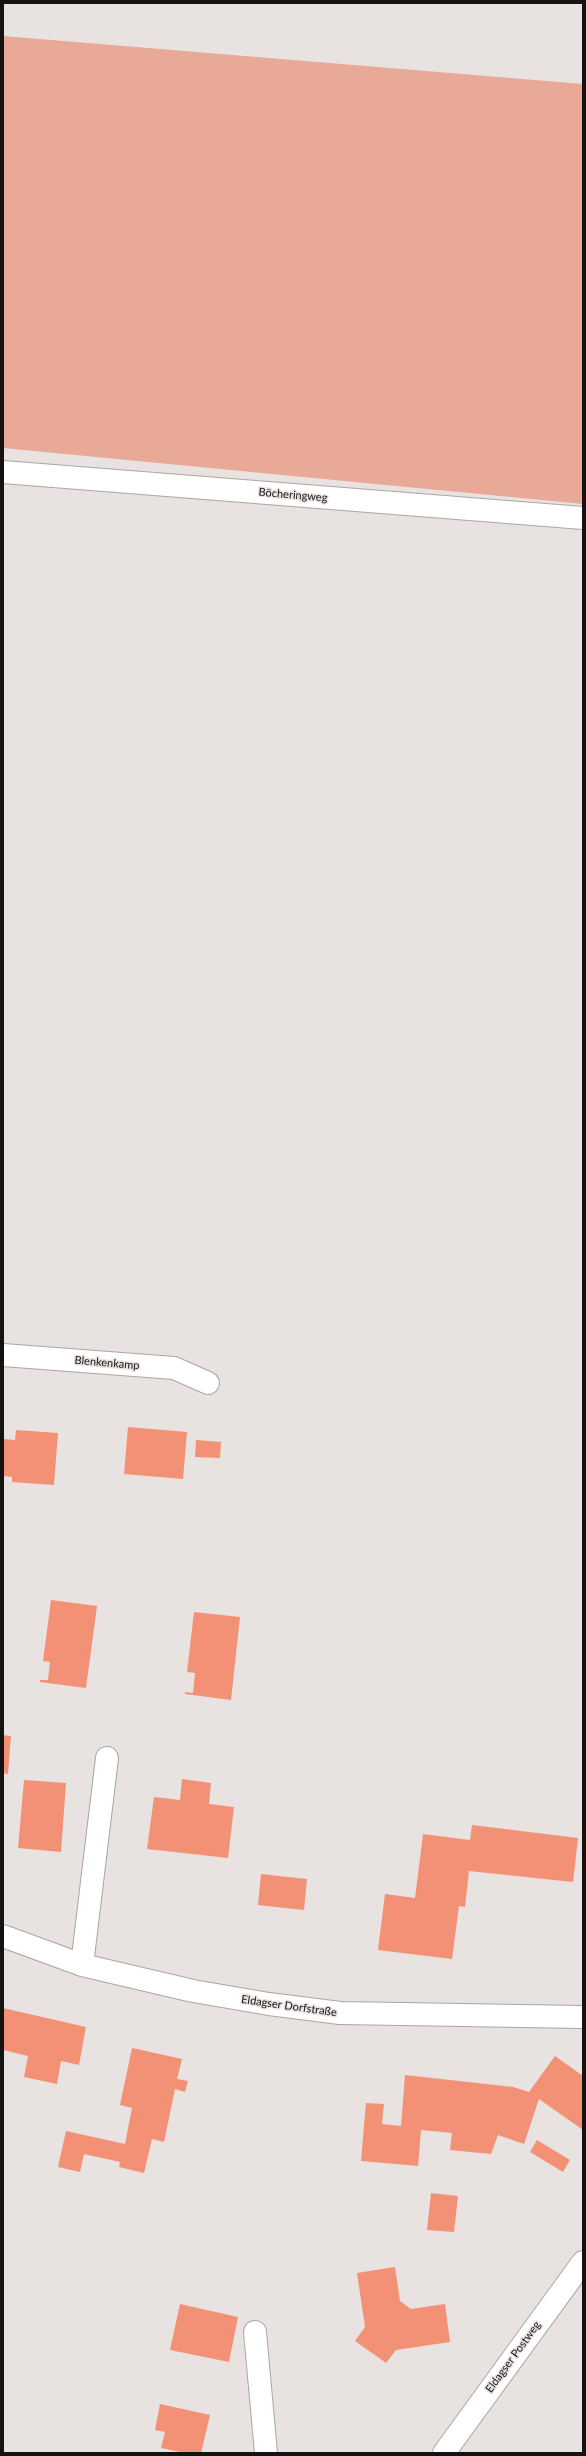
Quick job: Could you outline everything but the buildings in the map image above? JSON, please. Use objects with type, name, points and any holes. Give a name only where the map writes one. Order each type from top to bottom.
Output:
[{"type":"street","name":"Böcheringweg","points":[[3,472],[583,518]]},
{"type":"street","name":"Blenkenkamp","points":[[3,1355],[174,1368],[208,1383]]},
{"type":"street","points":[[82,1965],[107,1758]]},
{"type":"street","name":"Eldagser Dorfstraße","points":[[3,1936],[82,1965],[193,1991],[340,2013],[583,2017]]},
{"type":"street","name":"Eldagser Postweg","points":[[444,2453],[581,2269]]},
{"type":"street","points":[[255,2332],[266,2453]]},
{"type":"shaded area","points":[[3,36],[583,84],[583,504],[3,448]]}]
